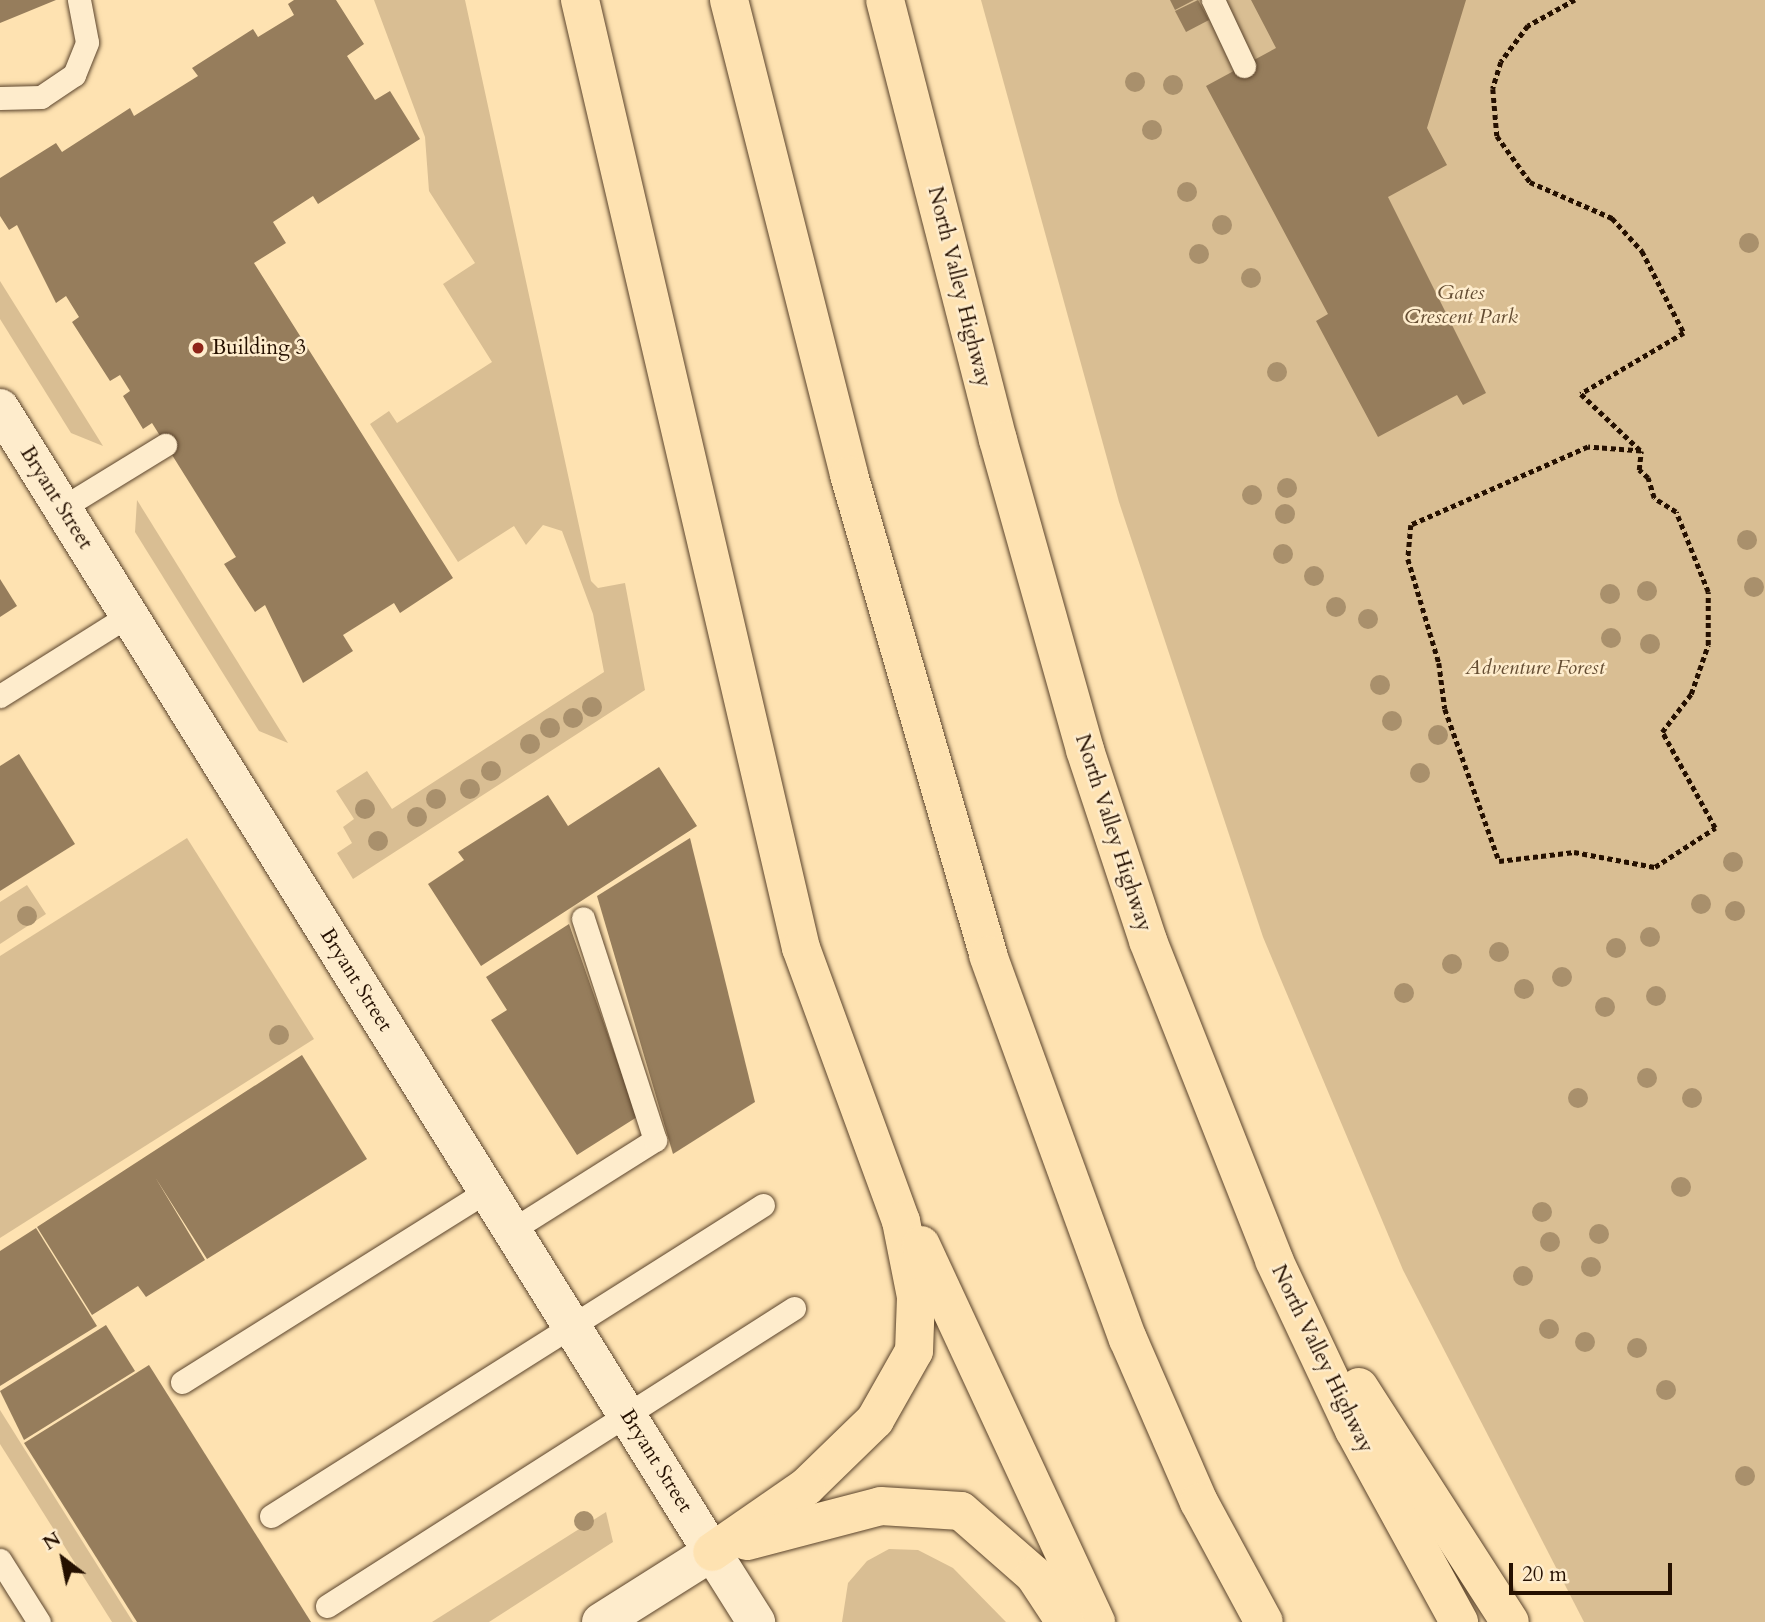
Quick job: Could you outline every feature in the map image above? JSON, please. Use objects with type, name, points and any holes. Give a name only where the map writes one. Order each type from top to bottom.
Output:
[{"type":"highway","points":[[580,0],[801,948],[858,1110],[901,1221],[916,1297],[914,1351],[875,1420],[806,1486],[712,1552]]},
{"type":"highway","points":[[729,0],[849,475],[988,956],[1128,1339],[1199,1502],[1264,1622]]},
{"type":"highway","name":"North Valley Highway","points":[[885,0],[1085,750],[1210,1108],[1354,1430],[1459,1622]]},
{"type":"highway","points":[[1210,1108],[1330,1340],[1510,1622]]},
{"type":"highway","points":[[858,1110],[1096,1622]]},
{"type":"highway","points":[[712,1552],[881,1506],[961,1511],[1034,1574],[1065,1622]]},
{"type":"street","name":"Bryant Street","points":[[0,408],[756,1622]]},
{"type":"street","points":[[601,1622],[712,1552]]},
{"type":"lane","points":[[0,98],[41,97],[74,75],[87,43],[79,0]]},
{"type":"lane","points":[[1213,0],[1244,66]]},
{"type":"lane","points":[[62,508],[165,445]]},
{"type":"lane","points":[[0,696],[129,615]]},
{"type":"lane","points":[[512,1230],[655,1140],[583,918]]},
{"type":"lane","points":[[183,1382],[487,1191]]},
{"type":"lane","points":[[271,1516],[764,1205]]},
{"type":"lane","points":[[327,1606],[794,1308]]},
{"type":"lane","points":[[0,1560],[39,1622]]},
{"type":"path","points":[[1575,0],[1516,40],[1497,76],[1492,113],[1507,158],[1530,182],[1612,218],[1642,251],[1684,333],[1581,394],[1641,451]]},
{"type":"path","points":[[1588,447],[1641,451],[1639,470],[1654,498],[1676,512],[1708,592],[1708,645],[1690,694],[1662,732],[1715,828],[1655,867],[1574,852],[1499,861],[1490,842],[1478,787],[1445,709],[1439,663],[1408,559],[1411,526],[1588,447]]},
{"type":"green space","points":[[374,0],[465,0],[591,581],[598,588],[625,583],[645,690],[353,879],[337,853],[352,843],[343,827],[354,819],[336,791],[367,771],[392,809],[604,672],[593,614],[562,531],[543,525],[526,545],[514,526],[458,562],[370,424],[389,411],[397,423],[492,362],[443,284],[475,263],[429,191],[425,137]]},
{"type":"green space","name":"Gates Crescent Park","points":[[981,0],[1765,0],[1765,1622],[1584,1622],[1403,1270],[1263,937],[1119,502]]},
{"type":"green space","points":[[0,281],[103,446],[71,433],[0,319]]},
{"type":"green space","points":[[137,500],[288,743],[259,731],[135,532]]},
{"type":"green space","points":[[187,838],[314,1039],[0,1238],[0,956]]},
{"type":"green space","points":[[27,885],[46,914],[0,944],[0,902]]},
{"type":"green space","points":[[0,1410],[133,1622],[112,1622],[0,1444]]},
{"type":"green space","points":[[606,1512],[613,1542],[489,1622],[432,1622]]},
{"type":"green space","points":[[889,1549],[918,1550],[953,1568],[1006,1622],[842,1622],[848,1583],[867,1561]]},
{"type":"building","points":[[0,0],[56,0],[0,23]]},
{"type":"building","name":"Building 3","points":[[294,0],[336,0],[364,44],[347,56],[375,100],[390,91],[420,139],[318,204],[313,196],[273,222],[286,243],[254,263],[453,578],[400,613],[394,603],[343,635],[353,651],[303,683],[265,605],[255,612],[224,564],[236,557],[152,423],[143,429],[123,396],[130,391],[120,375],[110,381],[72,322],[79,317],[66,296],[56,303],[17,225],[9,230],[0,216],[0,178],[56,143],[62,152],[130,108],[134,116],[198,76],[192,68],[253,29],[258,37],[294,15],[288,4]]},
{"type":"building","points":[[1170,0],[1194,0],[1175,10]]},
{"type":"building","points":[[1198,0],[1209,20],[1186,32],[1175,11]]},
{"type":"building","points":[[1251,0],[1466,0],[1427,128],[1447,165],[1388,197],[1486,393],[1463,405],[1457,395],[1378,437],[1316,321],[1328,314],[1206,86],[1276,48]]},
{"type":"building","points":[[0,579],[17,606],[0,617]]},
{"type":"building","points":[[19,754],[75,844],[0,891],[0,766]]},
{"type":"building","points":[[659,767],[697,826],[481,966],[428,884],[464,860],[458,852],[548,795],[568,826]]},
{"type":"building","points":[[690,838],[755,1102],[673,1154],[597,896]]},
{"type":"building","points":[[569,924],[637,1117],[577,1155],[491,1020],[507,1010],[486,977]]},
{"type":"building","points":[[302,1055],[367,1159],[207,1259],[155,1177],[205,1260],[146,1297],[138,1286],[92,1315],[37,1227]]},
{"type":"building","points":[[36,1228],[97,1326],[0,1386],[0,1251]]},
{"type":"building","points":[[106,1325],[135,1371],[24,1440],[0,1391]]},
{"type":"building","points":[[149,1365],[311,1622],[137,1622],[24,1443]]},
{"type":"place","name":"Building 3","points":[[198,348]]},
{"type":"park label","name":"Adventure Forest","points":[[1535,668]]}]
